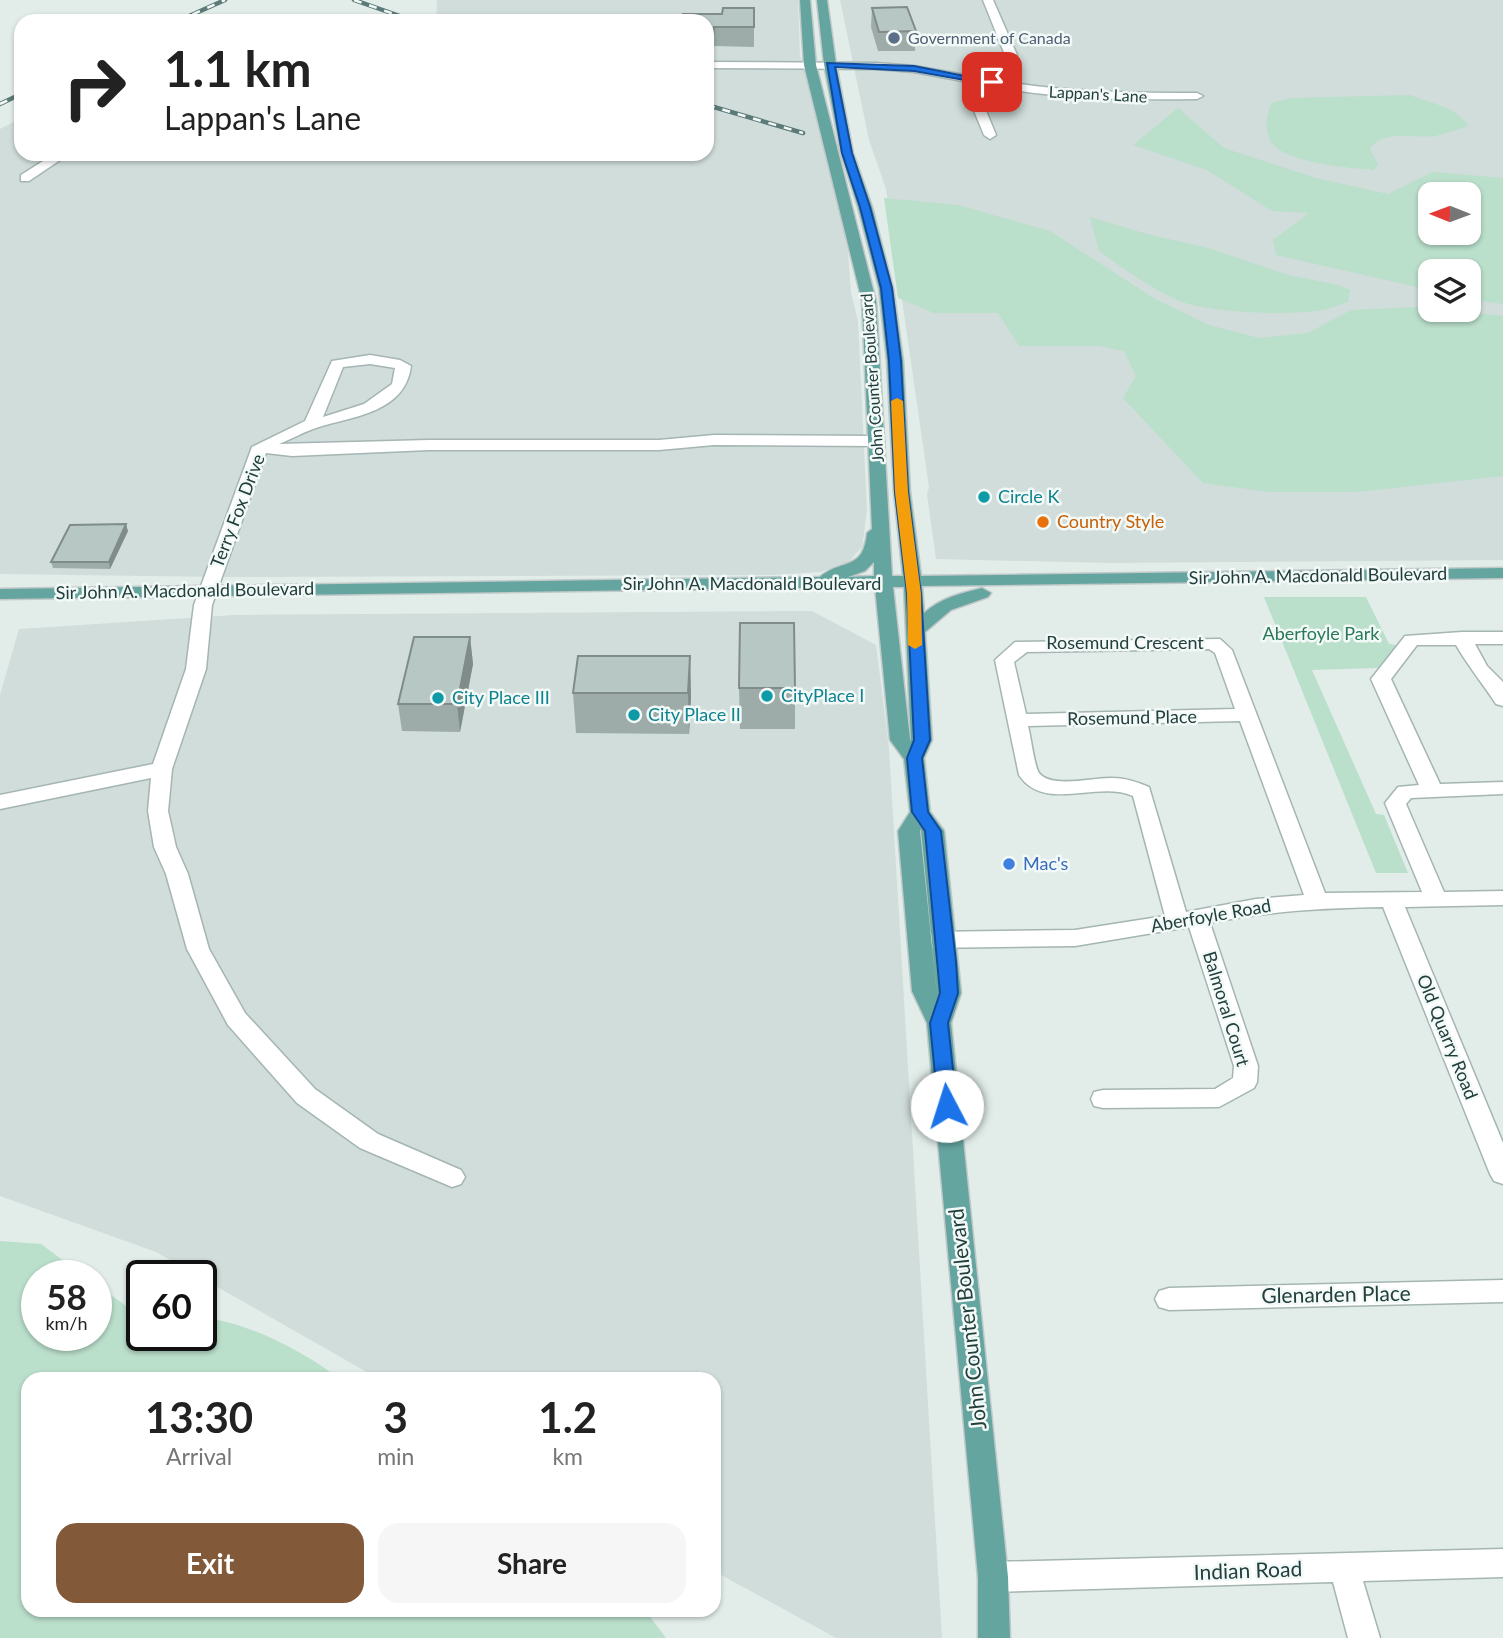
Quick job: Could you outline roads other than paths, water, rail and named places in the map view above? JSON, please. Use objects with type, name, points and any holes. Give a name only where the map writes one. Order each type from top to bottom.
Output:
[{"type":"main road","name":"John Counter Boulevard","points":[[805,0],[810,65],[867,288],[882,515],[884,589],[900,740],[914,758]]},
{"type":"main road","name":"John Counter Boulevard","points":[[822,0],[830,64],[847,153],[865,207],[886,288],[895,361],[902,492],[913,588],[922,740],[914,758],[920,812],[933,831],[949,993],[939,1023]]},
{"type":"main road","points":[[806,582],[839,576],[859,567],[874,551],[882,515]]},
{"type":"main road","name":"Sir John A. Macdonald Boulevard","points":[[0,594],[206,598],[884,589],[1503,573]]},
{"type":"main road","name":"Sir John A. Macdonald Boulevard","points":[[0,607],[206,598],[806,582],[884,589]]},
{"type":"main road","name":"Sir John A. Macdonald Boulevard","points":[[913,588],[982,593],[1503,585]]},
{"type":"main road","points":[[914,633],[938,608],[951,601],[982,593]]},
{"type":"main road","name":"John Counter Boulevard","points":[[920,812],[909,831],[924,991],[939,1023],[996,1630]]},
{"type":"street","points":[[988,0],[1011,55],[1006,67],[976,101],[990,135]]},
{"type":"street","name":"Lappan's Lane","points":[[714,65],[830,64],[914,69],[1044,92],[1114,97],[1197,96]]},
{"type":"street","points":[[25,178],[52,161]]},
{"type":"street","points":[[260,447],[312,424],[380,402],[399,386],[403,366],[367,358],[337,364],[312,424]]},
{"type":"street","name":"Terry Fox Drive","points":[[452,1177],[369,1141],[306,1096],[236,1019],[198,949],[177,874],[165,847],[158,811],[162,769],[197,669],[206,598],[260,447],[292,451],[429,445],[659,446],[714,440],[876,441]]},
{"type":"street","points":[[1462,638],[1479,669],[1496,686],[1503,700]]},
{"type":"street","points":[[1432,790],[1381,679],[1412,640],[1503,638]]},
{"type":"street","name":"Rosemund Crescent","points":[[1187,918],[1142,792],[1126,785],[1051,787],[1036,783],[1029,775],[1004,660],[1021,646],[1213,643],[1223,650],[1317,901]]},
{"type":"street","name":"Rosemund Place","points":[[1017,720],[1247,715]]},
{"type":"street","points":[[0,802],[162,769]]},
{"type":"street","points":[[1436,899],[1395,803],[1405,792],[1503,788]]},
{"type":"street","name":"Aberfoyle Road","points":[[920,940],[1075,938],[1124,932],[1256,906],[1317,901],[1503,898]]},
{"type":"street","name":"Old Quarry Road","points":[[1391,900],[1503,1174]]},
{"type":"street","name":"Balmoral Court","points":[[1102,1099],[1219,1098],[1245,1082],[1246,1066],[1187,918]]},
{"type":"street","name":"Glenarden Place","points":[[1169,1299],[1503,1291]]},
{"type":"street","name":"Indian Road","points":[[993,1577],[1503,1563]]},
{"type":"street","points":[[1344,1568],[1364,1638]]},
{"type":"railway","points":[[194,14],[225,0]]},
{"type":"railway","points":[[354,0],[394,14]]},
{"type":"railway","points":[[0,104],[14,97]]},
{"type":"railway","points":[[714,107],[803,133]]},
{"type":"place","name":"Government of Canada","points":[[894,38]]},
{"type":"place","name":"Circle K","points":[[984,497]]},
{"type":"place","name":"Country Style","points":[[1043,522]]},
{"type":"place","name":"CityPlace I","points":[[767,696]]},
{"type":"place","name":"City Place III","points":[[438,698]]},
{"type":"place","name":"City Place II","points":[[634,715]]},
{"type":"place","name":"Mac's","points":[[1009,864]]},
{"type":"park label","name":"Aberfoyle Park","points":[[1321,634]]}]
